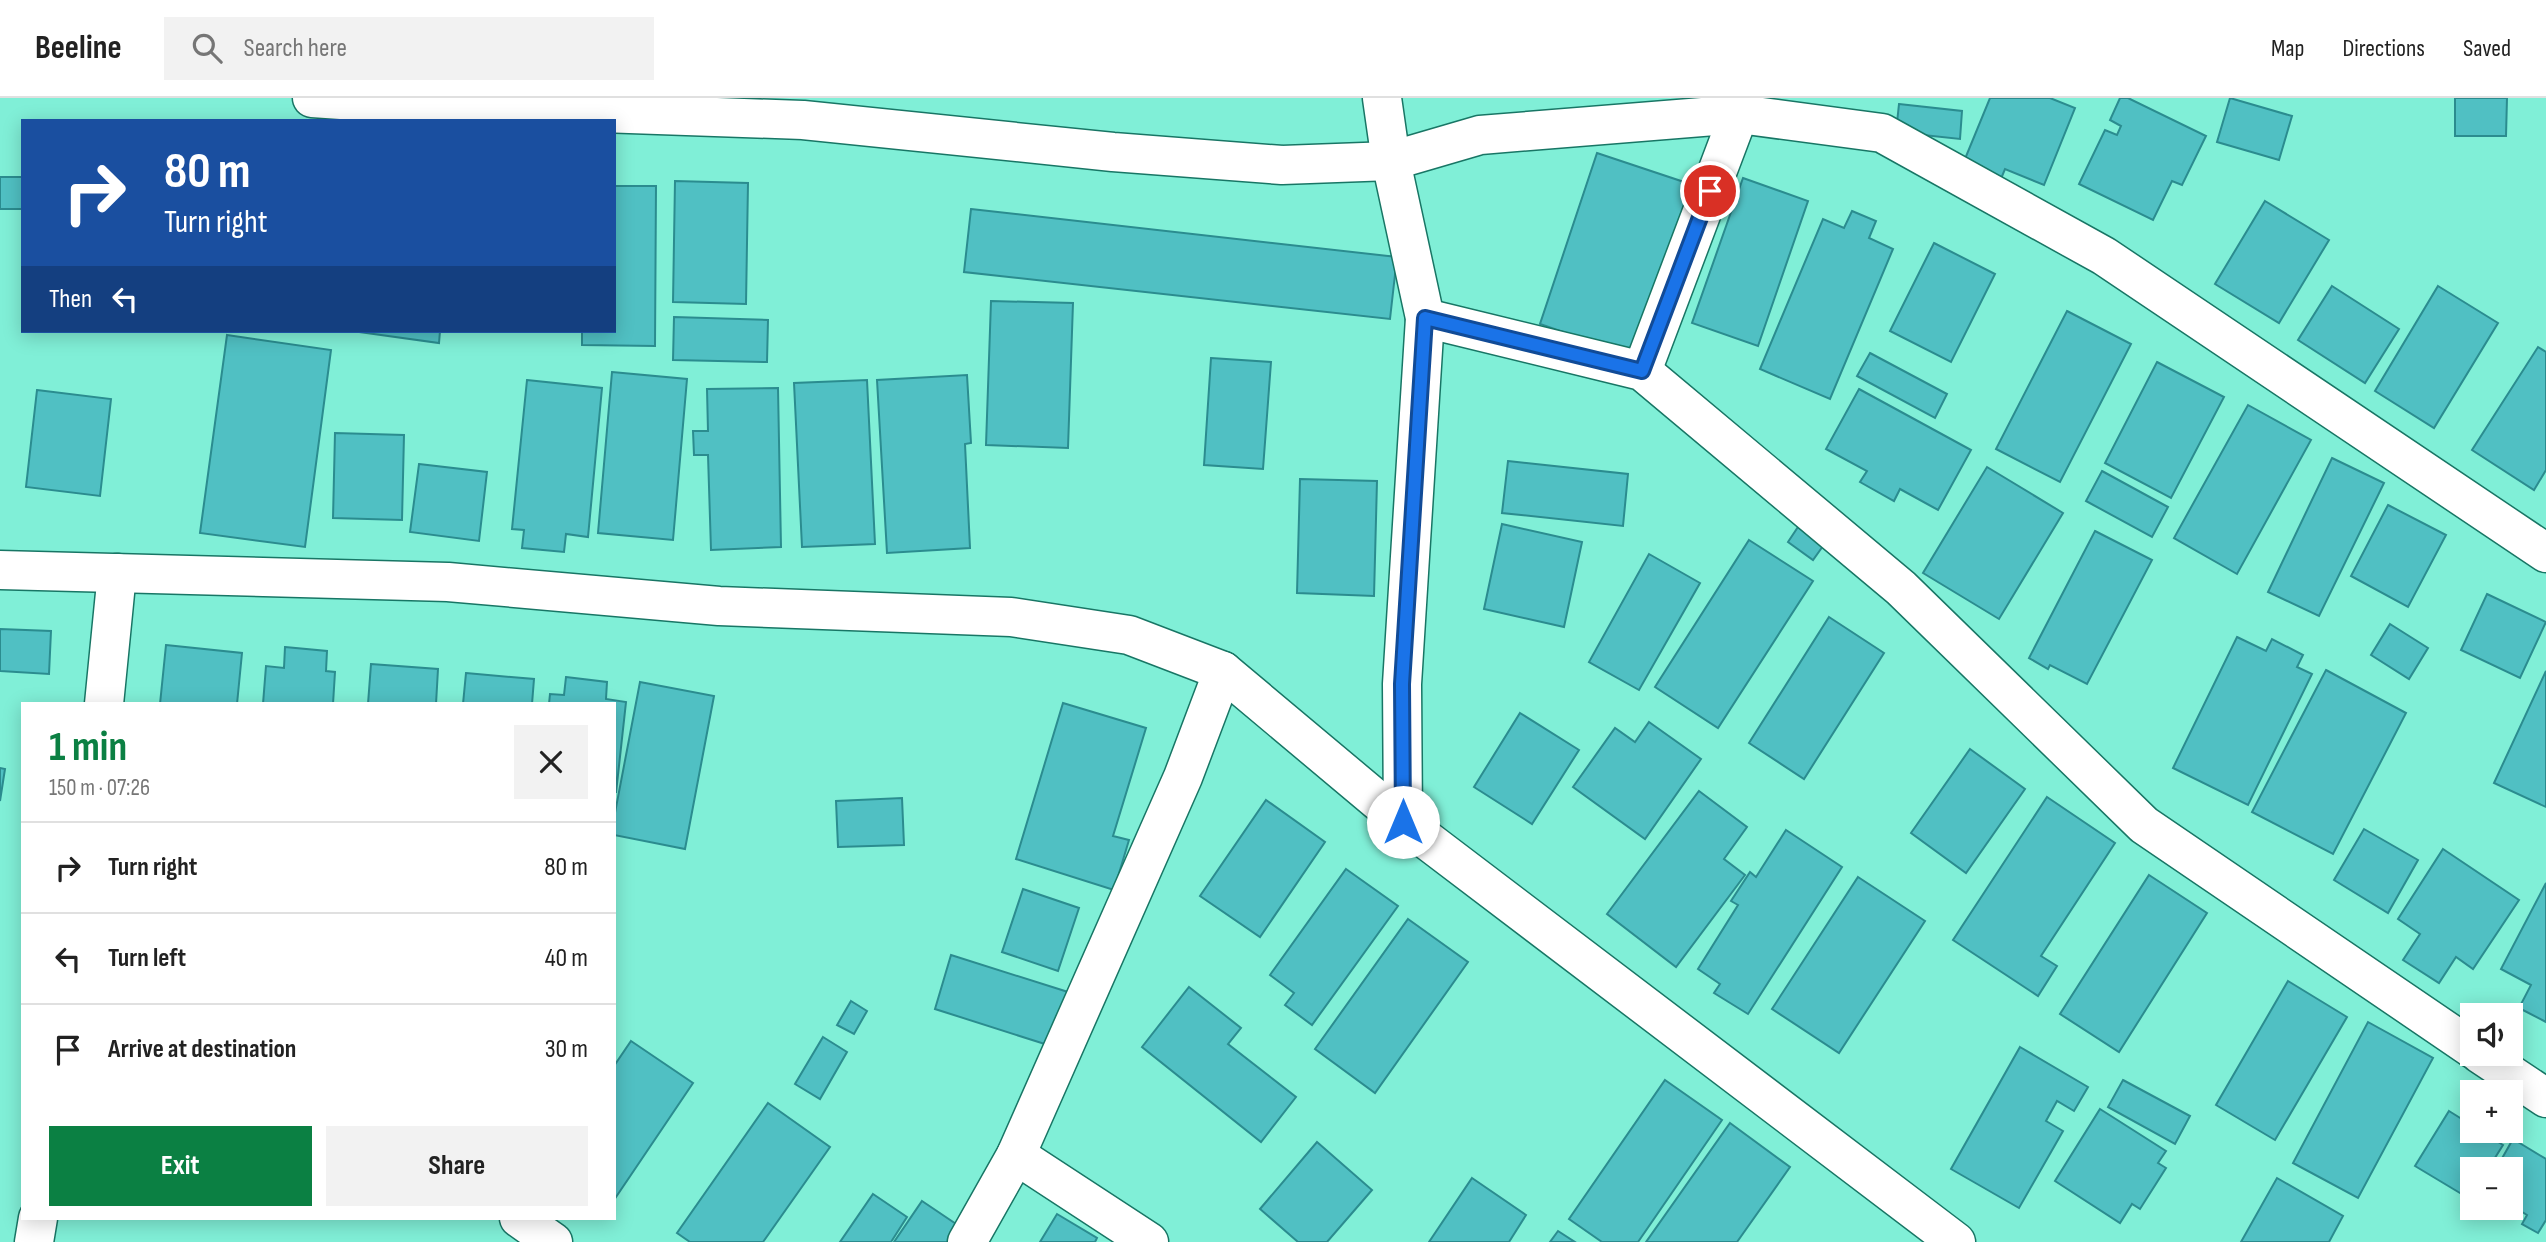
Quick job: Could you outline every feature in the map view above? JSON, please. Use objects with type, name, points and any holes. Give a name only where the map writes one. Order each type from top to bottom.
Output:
[{"type":"street","points":[[312,98],[458,108],[803,120],[1113,152],[1282,165],[1391,162],[1480,135],[1739,114],[1882,133],[2104,256],[2546,553]]},
{"type":"street","points":[[1382,98],[1391,162],[1425,318],[1402,684],[1403,822]]},
{"type":"street","points":[[1642,371],[1739,114]]},
{"type":"street","points":[[1425,318],[1642,371],[1901,588],[2144,825],[2460,1040]]},
{"type":"street","points":[[0,570],[448,582],[719,606],[1011,617],[1129,635],[1223,671],[1403,822],[1956,1242]]},
{"type":"street","points":[[104,702],[117,573]]},
{"type":"street","points":[[967,1242],[1016,1154],[1183,777],[1223,671]]},
{"type":"street","points":[[2498,1066],[2546,1098]]},
{"type":"street","points":[[1016,1154],[1149,1242]]},
{"type":"street","points":[[34,1242],[38,1220]]},
{"type":"street","points":[[522,1220],[553,1242]]},
{"type":"building","points":[[1990,98],[2050,98],[2075,108],[2044,185],[2005,169],[1998,186],[1960,171]]},
{"type":"building","points":[[2120,98],[2128,98],[2206,136],[2182,185],[2172,181],[2153,220],[2079,184],[2105,130],[2117,135],[2121,126],[2110,120]]},
{"type":"building","points":[[2230,98],[2292,116],[2279,160],[2217,142]]},
{"type":"building","points":[[2455,98],[2507,98],[2506,136],[2455,136]]},
{"type":"building","points":[[1899,104],[1962,111],[1960,139],[1896,132]]},
{"type":"building","points":[[1597,153],[1699,187],[1641,359],[1540,324]]},
{"type":"building","points":[[0,177],[21,177],[21,209],[0,209]]},
{"type":"building","points":[[1743,178],[1808,201],[1758,346],[1692,323]]},
{"type":"building","points":[[675,181],[748,183],[746,304],[673,302]]},
{"type":"building","points":[[616,186],[656,186],[655,346],[582,345],[582,333],[616,333]]},
{"type":"building","points":[[2265,201],[2329,240],[2279,323],[2215,284]]},
{"type":"building","points":[[971,209],[1397,257],[1390,319],[964,272]]},
{"type":"building","points":[[1852,211],[1876,221],[1869,238],[1893,249],[1830,399],[1760,369],[1823,219],[1844,228]]},
{"type":"building","points":[[1934,243],[1995,274],[1951,362],[1890,331]]},
{"type":"building","points":[[2332,286],[2399,329],[2365,383],[2298,340]]},
{"type":"building","points":[[2438,286],[2498,323],[2434,428],[2375,391]]},
{"type":"building","points":[[991,301],[1073,303],[1068,448],[986,445]]},
{"type":"building","points":[[2067,311],[2131,344],[2060,482],[1996,449]]},
{"type":"building","points":[[674,317],[768,320],[767,362],[673,360]]},
{"type":"building","points":[[366,333],[440,333],[439,343]]},
{"type":"building","points":[[227,335],[331,350],[305,547],[200,533]]},
{"type":"building","points":[[2538,347],[2546,352],[2546,470],[2534,490],[2472,450]]},
{"type":"building","points":[[1870,353],[1947,394],[1935,418],[1857,376]]},
{"type":"building","points":[[1211,358],[1271,362],[1263,469],[1204,465]]},
{"type":"building","points":[[2157,362],[2224,397],[2171,498],[2105,463]]},
{"type":"building","points":[[612,372],[687,379],[673,540],[598,533]]},
{"type":"building","points":[[967,375],[971,443],[965,444],[970,548],[887,553],[877,380]]},
{"type":"building","points":[[527,380],[602,388],[588,537],[566,534],[564,552],[522,548],[524,530],[512,529]]},
{"type":"building","points":[[867,380],[875,544],[802,547],[794,383]]},
{"type":"building","points":[[778,388],[781,547],[711,550],[708,455],[694,455],[693,431],[708,431],[707,389]]},
{"type":"building","points":[[1859,389],[1971,450],[1938,510],[1900,489],[1894,501],[1860,482],[1867,471],[1826,449]]},
{"type":"building","points":[[37,390],[111,399],[100,496],[26,487]]},
{"type":"building","points":[[2248,405],[2311,440],[2237,574],[2174,538]]},
{"type":"building","points":[[335,433],[404,435],[402,520],[333,518]]},
{"type":"building","points":[[2332,458],[2384,483],[2319,616],[2268,592]]},
{"type":"building","points":[[1508,461],[1628,474],[1623,526],[1502,513]]},
{"type":"building","points":[[419,464],[487,472],[479,541],[410,532]]},
{"type":"building","points":[[1987,467],[2063,513],[1999,619],[1923,573]]},
{"type":"building","points":[[2102,471],[2168,507],[2152,537],[2086,501]]},
{"type":"building","points":[[1300,479],[1377,481],[1374,596],[1297,593]]},
{"type":"building","points":[[2388,505],[2446,535],[2408,607],[2351,576]]},
{"type":"building","points":[[1502,524],[1582,542],[1564,627],[1484,609]]},
{"type":"building","points":[[1798,527],[1823,546],[1813,560],[1788,542]]},
{"type":"building","points":[[2095,531],[2152,560],[2087,684],[2050,665],[2048,669],[2029,658]]},
{"type":"building","points":[[1749,540],[1813,581],[1718,728],[1655,687]]},
{"type":"building","points":[[1649,554],[1700,583],[1639,690],[1589,662]]},
{"type":"building","points":[[2487,594],[2546,622],[2520,678],[2461,650]]},
{"type":"building","points":[[1829,617],[1884,653],[1804,779],[1749,743]]},
{"type":"building","points":[[2390,624],[2428,648],[2409,679],[2371,655]]},
{"type":"building","points":[[0,629],[51,631],[49,674],[0,671]]},
{"type":"building","points":[[2237,637],[2266,651],[2272,639],[2303,655],[2297,667],[2312,674],[2248,805],[2173,768]]},
{"type":"building","points":[[166,645],[242,653],[237,702],[160,702]]},
{"type":"building","points":[[285,647],[327,651],[326,671],[335,672],[333,702],[263,702],[266,666],[284,668]]},
{"type":"building","points":[[371,664],[438,669],[436,702],[368,702]]},
{"type":"building","points":[[2326,670],[2406,713],[2333,854],[2252,812]]},
{"type":"building","points":[[2546,671],[2546,807],[2494,783]]},
{"type":"building","points":[[466,673],[534,679],[532,702],[463,702]]},
{"type":"building","points":[[566,677],[607,682],[606,699],[626,702],[616,793],[616,702],[549,702],[550,694],[564,695]]},
{"type":"building","points":[[640,682],[714,696],[685,849],[616,835],[616,808]]},
{"type":"building","points":[[1063,703],[1146,728],[1113,836],[1129,840],[1114,890],[1016,859]]},
{"type":"building","points":[[1520,713],[1579,750],[1532,824],[1474,787]]},
{"type":"building","points":[[1649,722],[1701,759],[1645,839],[1573,787],[1615,728],[1635,742]]},
{"type":"building","points":[[1970,749],[2025,789],[1966,873],[1911,833]]},
{"type":"building","points":[[0,768],[5,769],[0,801]]},
{"type":"building","points":[[1699,791],[1747,827],[1724,859],[1745,875],[1676,967],[1607,914]]},
{"type":"building","points":[[2047,797],[2115,843],[2041,956],[2057,966],[2038,996],[1953,940]]},
{"type":"building","points":[[902,798],[904,845],[838,847],[836,801]]},
{"type":"building","points":[[1266,800],[1325,842],[1260,937],[1200,896]]},
{"type":"building","points":[[2364,829],[2418,860],[2388,913],[2334,880]]},
{"type":"building","points":[[1786,830],[1842,867],[1748,1014],[1714,993],[1720,984],[1698,969],[1738,905],[1731,901],[1750,872],[1756,877]]},
{"type":"building","points":[[2443,849],[2519,900],[2473,969],[2456,957],[2439,983],[2403,960],[2420,934],[2398,919]]},
{"type":"building","points":[[1346,869],[1398,906],[1312,1025],[1285,1005],[1294,993],[1270,975]]},
{"type":"building","points":[[2149,875],[2207,913],[2119,1052],[2060,1014]]},
{"type":"building","points":[[1858,877],[1925,921],[1839,1053],[1772,1009]]},
{"type":"building","points":[[2546,883],[2546,1022],[2523,1010],[2522,1003],[2531,985],[2501,969]]},
{"type":"building","points":[[1023,889],[1079,908],[1058,971],[1002,952]]},
{"type":"building","points":[[1408,919],[1468,962],[1375,1093],[1315,1049]]},
{"type":"building","points":[[951,955],[1068,992],[1051,1046],[935,1009]]},
{"type":"building","points":[[2288,981],[2347,1017],[2275,1140],[2216,1105]]},
{"type":"building","points":[[1189,987],[1241,1028],[1228,1044],[1296,1097],[1261,1142],[1142,1047]]},
{"type":"building","points":[[851,1001],[867,1011],[854,1034],[837,1025]]},
{"type":"building","points":[[2368,1022],[2433,1058],[2358,1198],[2293,1163]]},
{"type":"building","points":[[823,1037],[847,1052],[820,1099],[795,1084]]},
{"type":"building","points":[[631,1041],[693,1083],[616,1197],[616,1063]]},
{"type":"building","points":[[2020,1047],[2088,1087],[2074,1111],[2057,1101],[2046,1121],[2063,1131],[2019,1208],[1951,1169]]},
{"type":"building","points":[[1665,1080],[1722,1120],[1638,1242],[1602,1242],[1569,1219]]},
{"type":"building","points":[[2123,1080],[2190,1116],[2175,1144],[2108,1107]]},
{"type":"building","points":[[768,1103],[830,1147],[763,1242],[690,1242],[677,1233]]},
{"type":"building","points":[[2100,1109],[2166,1151],[2158,1163],[2166,1168],[2140,1209],[2132,1204],[2120,1223],[2055,1181]]},
{"type":"building","points":[[2449,1111],[2460,1118],[2460,1143],[2503,1145],[2496,1157],[2460,1157],[2460,1193],[2415,1166]]},
{"type":"building","points":[[1730,1123],[1790,1167],[1737,1242],[1646,1242]]},
{"type":"building","points":[[1317,1142],[1372,1190],[1327,1242],[1298,1242],[1260,1209]]},
{"type":"building","points":[[2511,1143],[2520,1143],[2546,1159],[2546,1220],[2538,1233],[2522,1224],[2527,1215],[2523,1212],[2523,1157],[2503,1157]]},
{"type":"building","points":[[1472,1178],[1526,1215],[1509,1242],[1429,1242]]},
{"type":"building","points":[[2277,1178],[2343,1216],[2329,1242],[2241,1242]]},
{"type":"building","points":[[873,1194],[907,1217],[891,1242],[840,1242]]},
{"type":"building","points":[[922,1201],[965,1230],[957,1242],[894,1242]]},
{"type":"building","points":[[1057,1214],[1097,1238],[1095,1242],[1040,1242]]},
{"type":"building","points":[[1558,1231],[1575,1242],[1550,1242]]},
{"type":"route","points":[[1403,822],[1402,684],[1425,318],[1642,371],[1710,191]]}]
